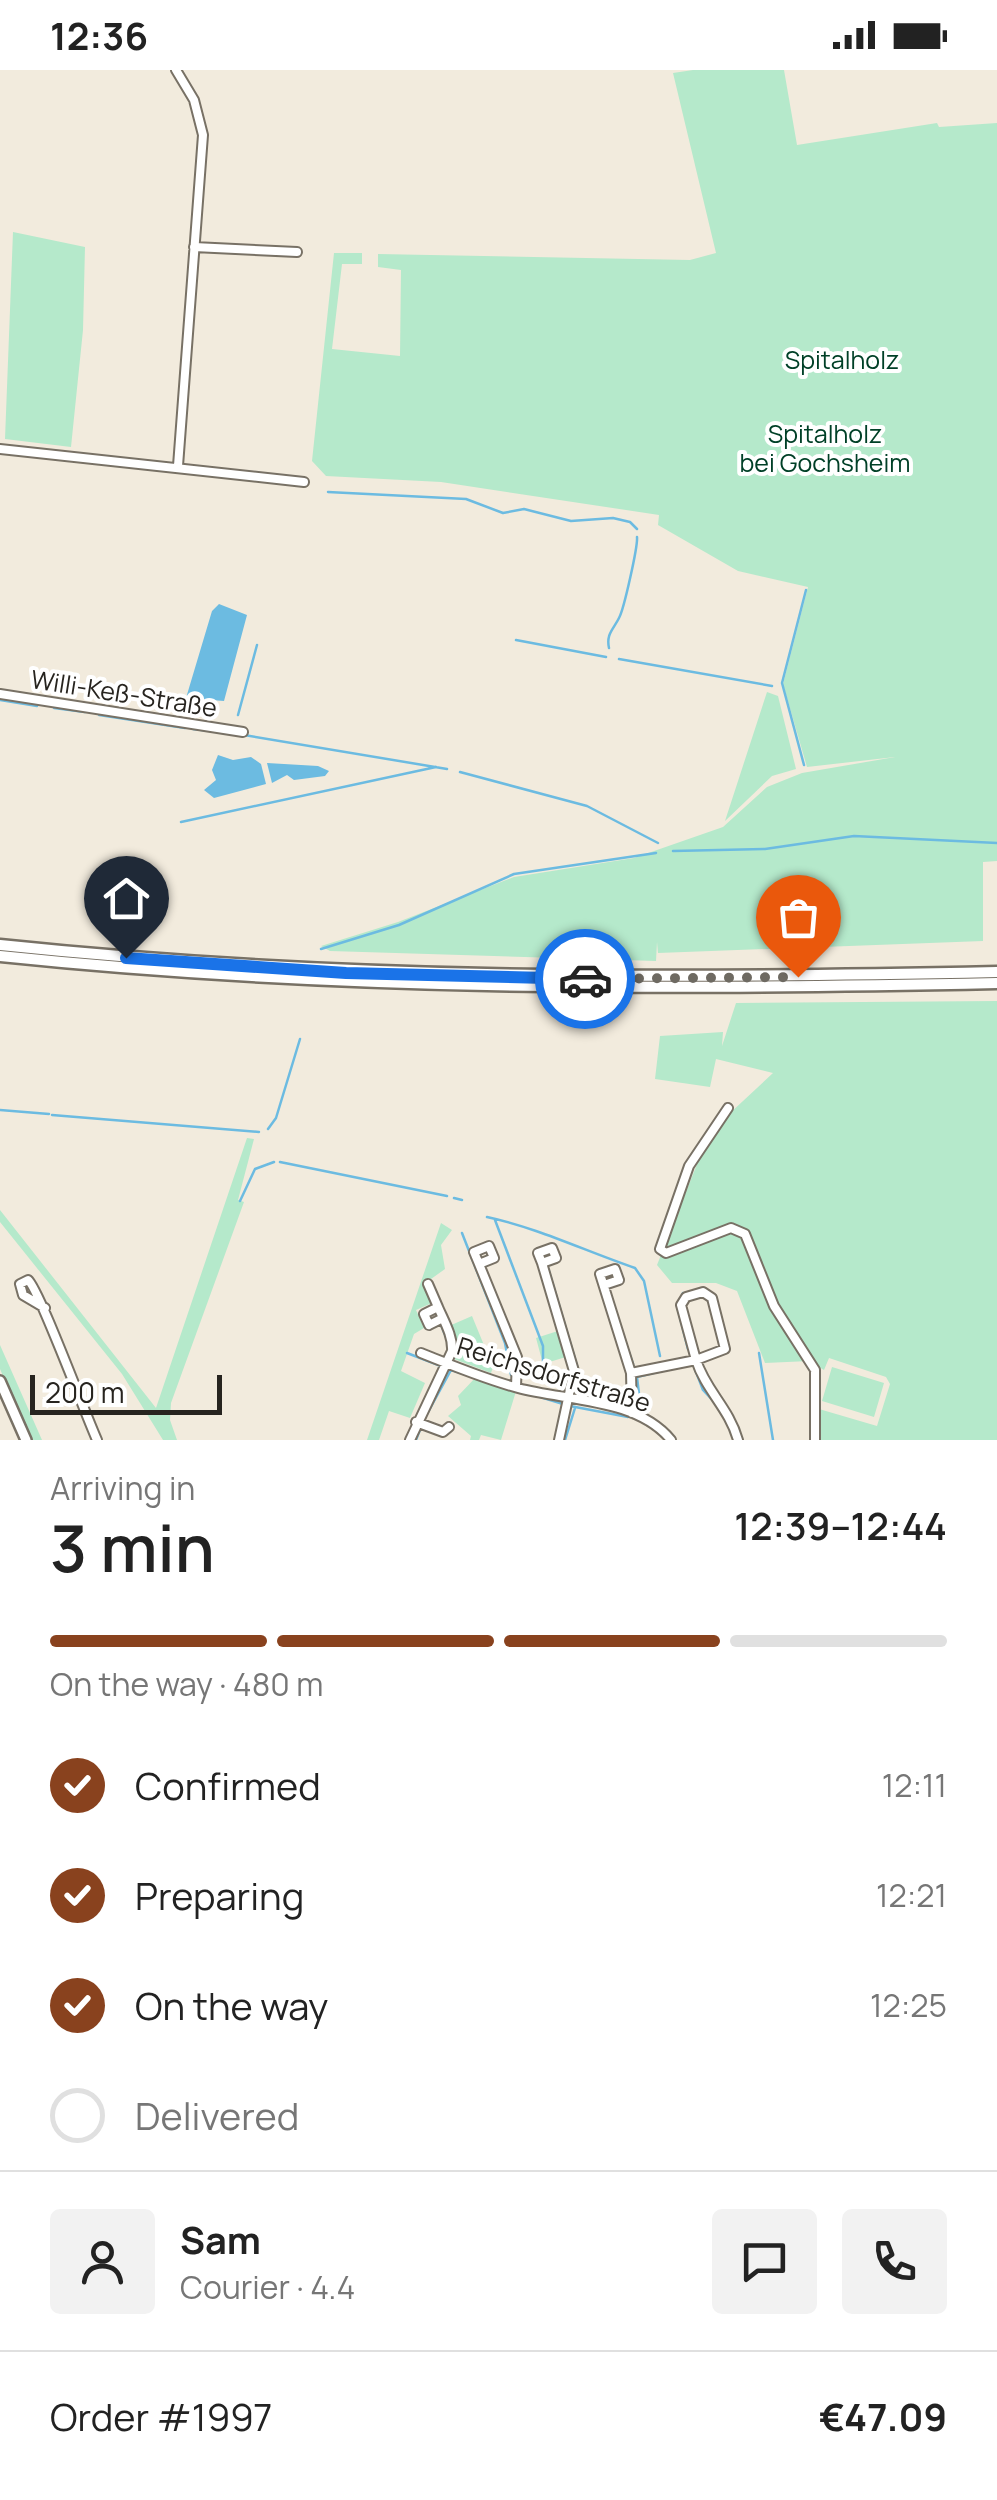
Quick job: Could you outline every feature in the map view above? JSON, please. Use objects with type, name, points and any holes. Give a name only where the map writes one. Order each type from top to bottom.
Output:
[{"type":"highway","points":[[0,945],[182,962],[461,977],[706,979],[997,972]]},
{"type":"highway","points":[[0,956],[265,978],[484,988],[675,990],[997,983]]},
{"type":"main road","points":[[0,1381],[26,1440]]},
{"type":"street","points":[[176,70],[194,100],[202,126],[178,466]]},
{"type":"street","points":[[194,247],[297,252]]},
{"type":"street","points":[[0,449],[304,482]]},
{"type":"street","name":"Willi-Keß-Straße","points":[[0,694],[243,732]]},
{"type":"street","points":[[728,1108],[689,1166],[660,1249],[666,1254],[731,1228],[745,1234],[774,1306],[815,1370],[815,1440]]},
{"type":"street","points":[[468,1239],[517,1358],[516,1388]]},
{"type":"street","points":[[474,1252],[489,1246],[494,1258],[479,1264]]},
{"type":"street","points":[[542,1263],[572,1361],[571,1400],[559,1440]]},
{"type":"street","points":[[410,1440],[449,1364],[453,1342],[428,1284]]},
{"type":"street","points":[[604,1285],[631,1374],[632,1413]]},
{"type":"street","points":[[631,1374],[696,1360],[725,1349],[712,1298],[703,1292],[686,1297],[681,1305],[696,1360],[706,1388],[729,1412],[738,1440]]},
{"type":"street","points":[[45,1308],[61,1360],[97,1440]]},
{"type":"street","points":[[438,1308],[424,1314],[429,1325],[443,1318]]},
{"type":"street","name":"Reichsdorfstraße","points":[[421,1354],[516,1388],[632,1413],[652,1422],[670,1440]]},
{"type":"street","points":[[416,1422],[444,1432],[448,1427]]},
{"type":"green space","points":[[784,70],[797,145],[937,123],[939,127],[997,123],[997,861],[983,862],[983,941],[658,953],[657,942],[656,961],[330,951],[321,946],[398,922],[514,877],[634,858],[723,827],[767,787],[802,773],[895,757],[807,767],[783,684],[808,587],[738,571],[658,525],[659,515],[441,482],[326,476],[312,461],[334,253],[362,253],[362,264],[342,264],[332,349],[400,356],[401,270],[378,267],[378,254],[690,260],[716,253],[673,73]]},
{"type":"green space","points":[[13,232],[85,247],[83,330],[71,447],[5,439]]},
{"type":"green space","points":[[767,692],[778,696],[796,769],[772,776],[725,821]]},
{"type":"green space","points":[[997,1001],[997,1440],[819,1440],[819,1409],[877,1426],[890,1384],[886,1377],[829,1358],[824,1370],[809,1361],[765,1363],[737,1291],[716,1283],[672,1283],[657,1265],[703,1149],[729,1114],[773,1073],[716,1059],[710,1087],[655,1079],[660,1036],[723,1032],[722,1046],[736,1003]]},
{"type":"green space","points":[[247,1138],[254,1139],[238,1200],[244,1202],[171,1403],[170,1420],[177,1440],[163,1440],[122,1374],[0,1222],[0,1210],[156,1408]]},
{"type":"green space","points":[[441,1223],[452,1230],[441,1245],[445,1269],[424,1284],[432,1303],[416,1310],[424,1328],[414,1334],[401,1371],[425,1383],[410,1418],[389,1411],[379,1440],[367,1440]]},
{"type":"green space","points":[[472,1316],[493,1367],[491,1373],[454,1359],[449,1326]]},
{"type":"green space","points":[[561,1330],[569,1356],[543,1364],[536,1338]]},
{"type":"green space","points":[[0,1345],[42,1440],[31,1440],[0,1369]]},
{"type":"green space","points":[[832,1367],[884,1383],[874,1417],[822,1401]]},
{"type":"green space","points":[[477,1376],[517,1388],[501,1440],[481,1435],[479,1440],[470,1440],[471,1436],[448,1416],[461,1405],[458,1396]]},
{"type":"water","points":[[219,604],[247,615],[224,701],[186,698],[212,611]]},
{"type":"water","points":[[218,755],[233,760],[251,757],[261,764],[266,784],[214,798],[204,790],[216,780],[212,770]]},
{"type":"water","points":[[267,763],[318,766],[329,771],[325,776],[294,780],[287,775],[272,783]]},
{"type":"waterway","points":[[328,492],[466,499],[503,513],[524,509],[571,521],[613,518],[630,522],[637,529]]},
{"type":"waterway","points":[[609,648],[609,636],[627,591],[637,537]]},
{"type":"waterway","points":[[804,765],[782,683],[806,590]]},
{"type":"waterway","points":[[516,640],[606,657]]},
{"type":"waterway","points":[[238,715],[257,645]]},
{"type":"waterway","points":[[619,659],[772,686]]},
{"type":"waterway","points":[[0,700],[37,706]]},
{"type":"waterway","points":[[54,708],[85,712]]},
{"type":"waterway","points":[[99,715],[185,728]]},
{"type":"waterway","points":[[193,729],[211,731]]},
{"type":"waterway","points":[[244,735],[447,769]]},
{"type":"waterway","points":[[181,822],[436,767]]},
{"type":"waterway","points":[[460,772],[587,806],[658,843]]},
{"type":"waterway","points":[[673,851],[765,849],[854,836],[997,843]]},
{"type":"waterway","points":[[321,949],[399,925],[514,874],[656,853]]},
{"type":"waterway","points":[[268,1129],[276,1118],[300,1039]]},
{"type":"waterway","points":[[0,1110],[49,1114]]},
{"type":"waterway","points":[[52,1115],[259,1132]]},
{"type":"waterway","points":[[240,1201],[255,1169],[274,1162]]},
{"type":"waterway","points":[[280,1162],[447,1196]]},
{"type":"waterway","points":[[454,1198],[462,1200]]},
{"type":"waterway","points":[[487,1217],[543,1233],[635,1268],[644,1281],[660,1356]]},
{"type":"waterway","points":[[495,1220],[543,1346],[543,1366]]},
{"type":"waterway","points":[[462,1233],[505,1343],[511,1375]]},
{"type":"waterway","points":[[548,1268],[578,1369],[578,1394]]},
{"type":"waterway","points":[[683,1293],[677,1306],[688,1349]]},
{"type":"waterway","points":[[441,1325],[446,1337]]},
{"type":"waterway","points":[[623,1335],[633,1364]]},
{"type":"waterway","points":[[407,1353],[441,1366]]},
{"type":"waterway","points":[[759,1353],[773,1440]]},
{"type":"waterway","points":[[693,1364],[703,1390],[716,1404]]},
{"type":"waterway","points":[[427,1414],[451,1370],[563,1404]]},
{"type":"waterway","points":[[639,1394],[637,1377],[666,1370]]},
{"type":"waterway","points":[[570,1406],[628,1417]]},
{"type":"waterway","points":[[565,1440],[575,1408]]},
{"type":"waterway","points":[[416,1440],[421,1427]]},
{"type":"way so far","points":[[585,979],[798,977]]},
{"type":"route","points":[[126,958],[346,973],[585,979]]},
{"type":"park label","name":"Spitalholz","points":[[842,359]]},
{"type":"park label","name":"Spitalholz bei Gochsheim","points":[[825,448]]}]
